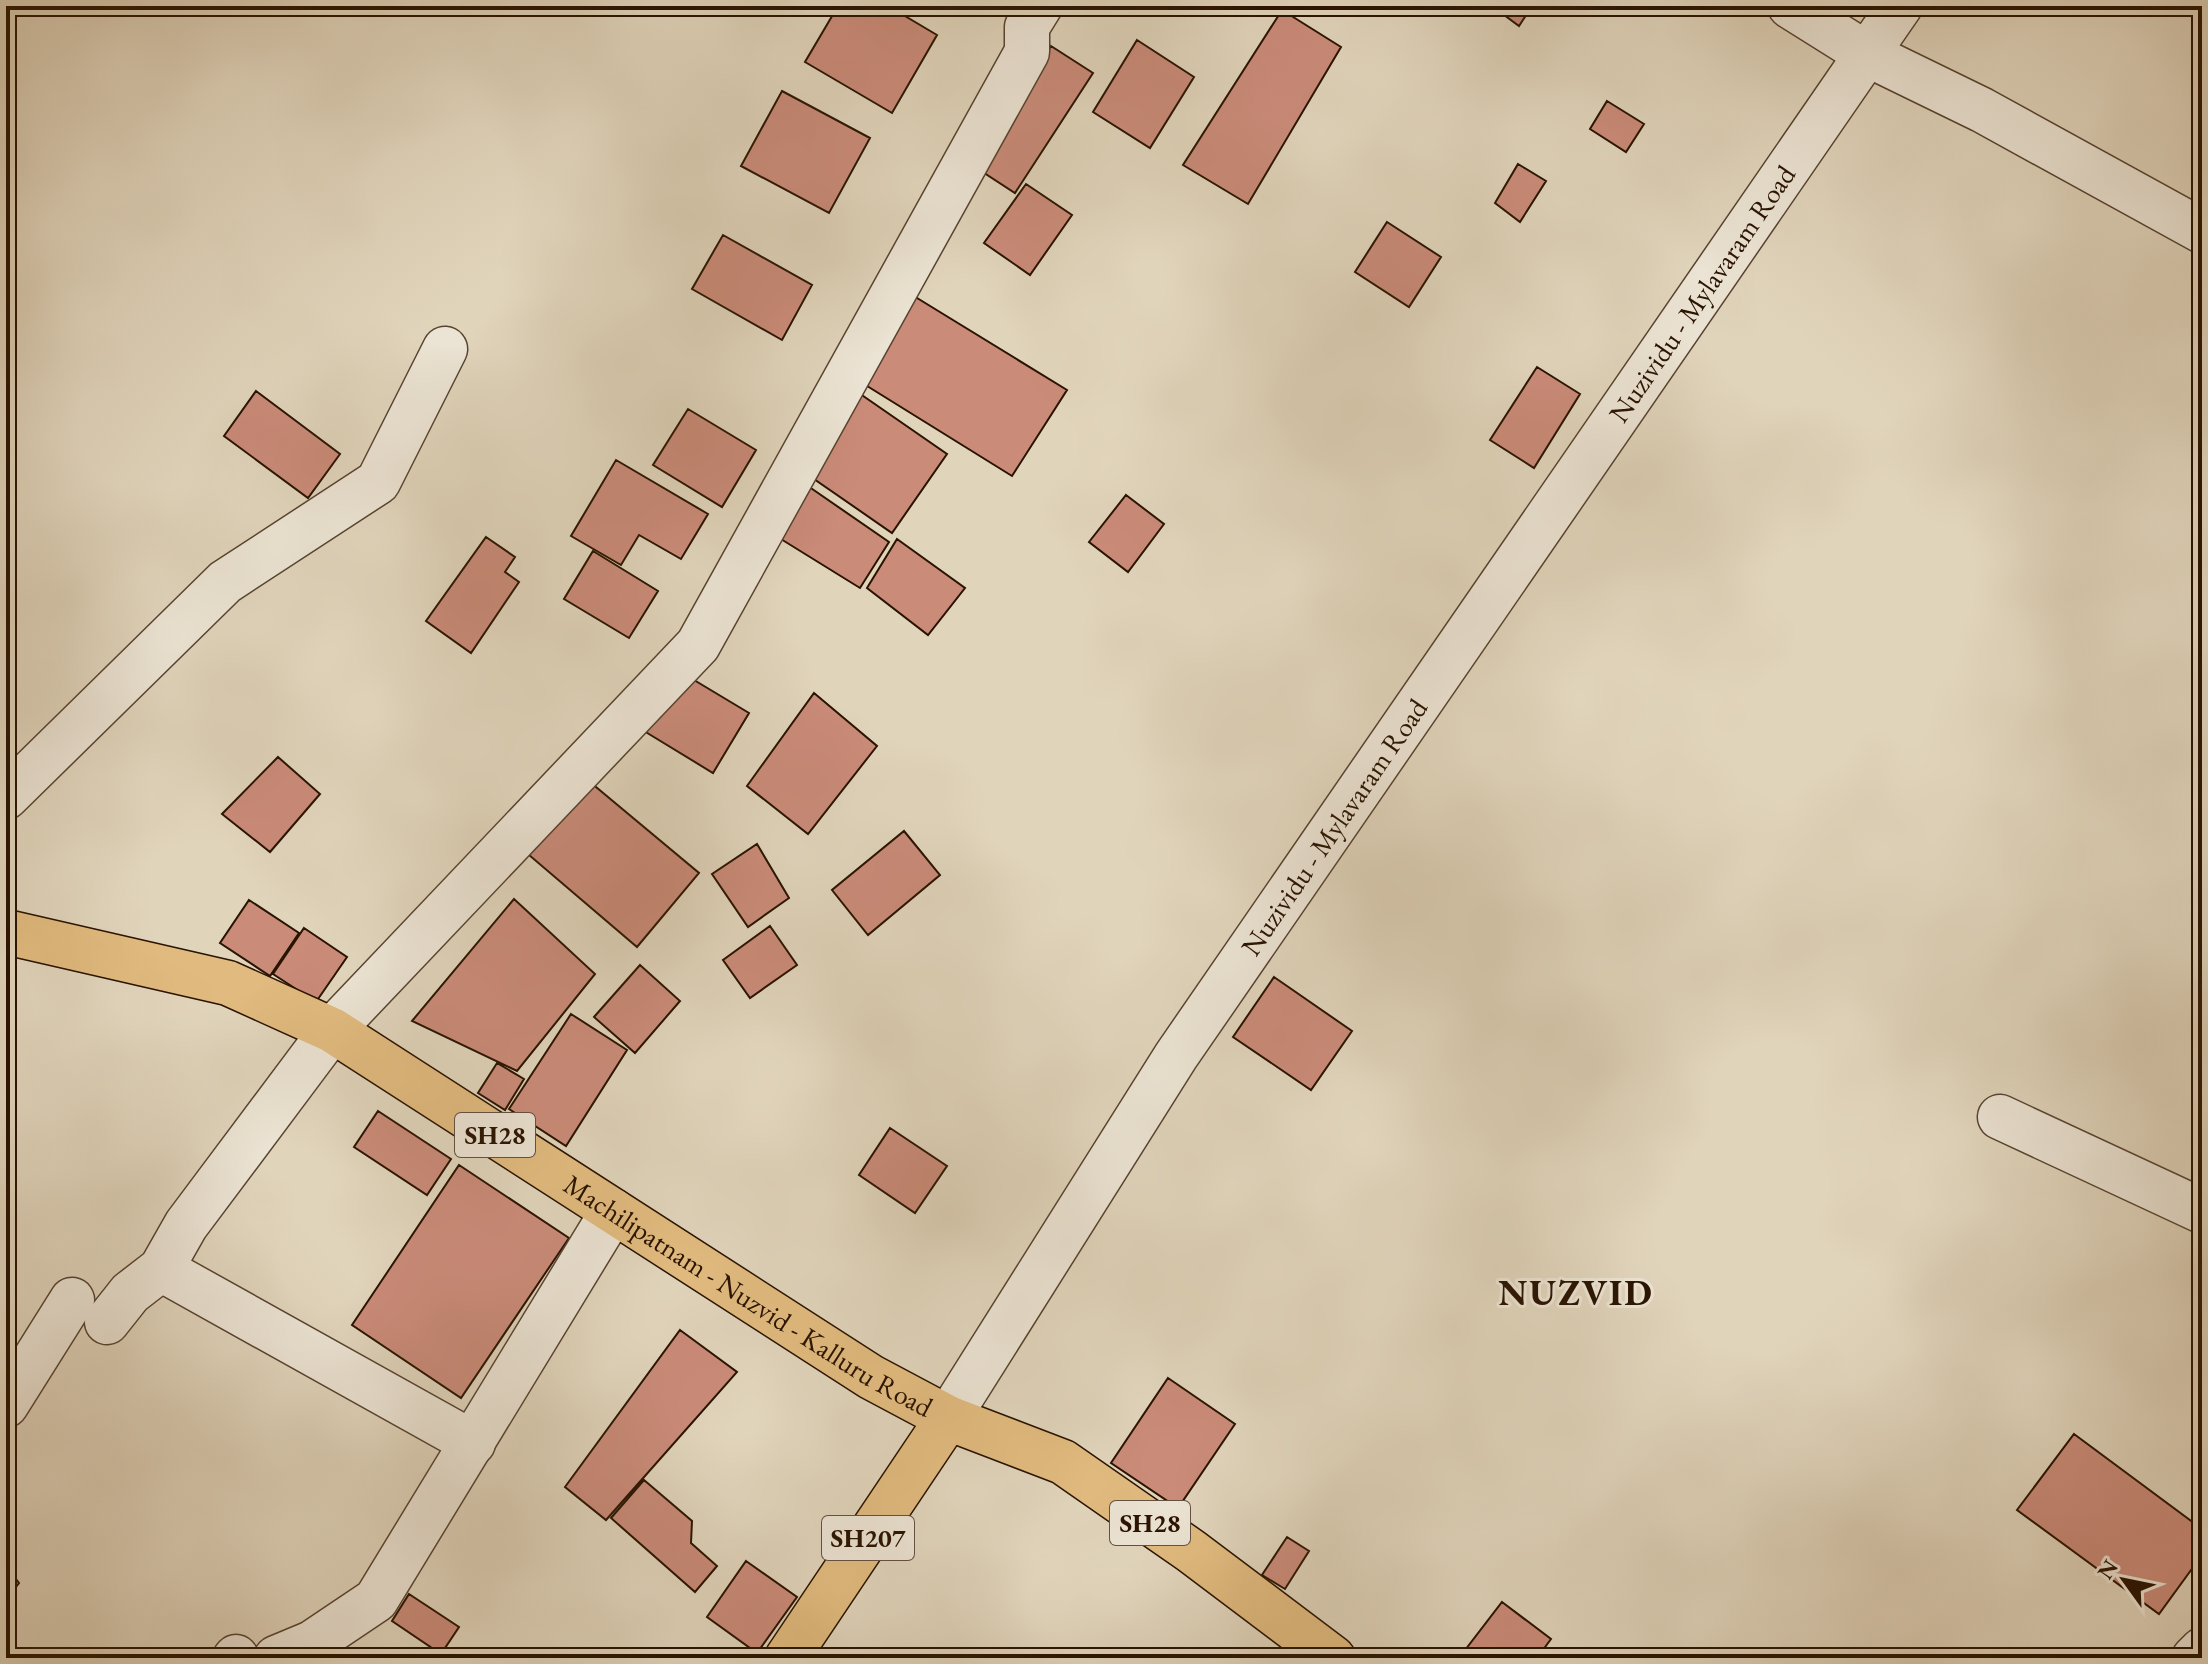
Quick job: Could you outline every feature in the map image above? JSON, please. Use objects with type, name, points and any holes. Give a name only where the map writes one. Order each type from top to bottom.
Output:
[{"type":"main road","name":"Machilipatnam - Nuzvid - Kalluru Road","points":[[6,932],[228,983],[332,1030],[871,1377],[948,1418],[1063,1462],[1191,1551],[1333,1658]]},
{"type":"main road","name":"Nuzividu - Mylavaram Road","points":[[787,1658],[948,1418]]},
{"type":"street","points":[[6,1405],[90,1311],[130,1293],[161,1269],[186,1225],[332,1030],[698,645],[1027,52],[1027,27],[1040,6]]},
{"type":"street","points":[[1790,6],[1865,53],[1982,110],[2202,231]]},
{"type":"street","name":"Nuzividu - Mylavaram Road","points":[[948,1418],[1176,1056],[1900,6]]},
{"type":"street","points":[[6,797],[225,582],[378,482],[445,349]]},
{"type":"street","points":[[2000,1117],[2202,1211]]},
{"type":"street","points":[[276,1658],[312,1643],[376,1600],[613,1211]]},
{"type":"street","points":[[161,1269],[473,1443]]},
{"type":"street","points":[[2194,1658],[2202,1650]]},
{"type":"building","points":[[838,6],[888,6],[937,35],[892,113],[805,62]]},
{"type":"building","points":[[1492,6],[1532,6],[1519,26]]},
{"type":"building","points":[[1282,10],[1341,47],[1248,204],[1183,165]]},
{"type":"building","points":[[1137,40],[1194,77],[1150,148],[1093,112]]},
{"type":"building","points":[[1051,46],[1093,73],[1015,193],[978,169],[1004,119]]},
{"type":"building","points":[[782,91],[870,138],[829,213],[741,166]]},
{"type":"building","points":[[1607,101],[1644,124],[1626,152],[1590,129]]},
{"type":"building","points":[[1518,164],[1546,181],[1520,222],[1495,203]]},
{"type":"building","points":[[1026,184],[1072,215],[1030,275],[984,243]]},
{"type":"building","points":[[1387,222],[1441,257],[1409,307],[1355,272]]},
{"type":"building","points":[[723,235],[812,285],[782,340],[692,289]]},
{"type":"building","points":[[904,290],[1067,390],[1012,476],[851,376]]},
{"type":"building","points":[[1537,367],[1580,394],[1534,468],[1490,440]]},
{"type":"building","points":[[256,391],[340,454],[308,498],[224,436]]},
{"type":"building","points":[[856,391],[947,454],[892,533],[801,470]]},
{"type":"building","points":[[688,409],[756,450],[722,507],[653,465]]},
{"type":"building","points":[[616,460],[708,514],[681,559],[639,535],[621,565],[571,536]]},
{"type":"building","points":[[805,484],[889,542],[860,588],[776,536]]},
{"type":"building","points":[[1126,495],[1164,524],[1128,572],[1089,542]]},
{"type":"building","points":[[486,537],[515,557],[505,572],[519,582],[471,653],[426,621]]},
{"type":"building","points":[[897,539],[965,588],[928,635],[867,588]]},
{"type":"building","points":[[593,551],[658,591],[629,638],[564,599]]},
{"type":"building","points":[[679,671],[749,713],[713,773],[644,731]]},
{"type":"building","points":[[814,693],[877,746],[808,834],[747,786]]},
{"type":"building","points":[[278,757],[320,794],[270,852],[222,814]]},
{"type":"building","points":[[590,782],[699,873],[637,947],[529,855]]},
{"type":"building","points":[[904,831],[940,875],[868,935],[832,890]]},
{"type":"building","points":[[757,844],[789,898],[748,927],[712,874]]},
{"type":"building","points":[[514,899],[595,974],[517,1071],[412,1021]]},
{"type":"building","points":[[249,900],[299,933],[270,976],[220,943]]},
{"type":"building","points":[[770,926],[797,965],[750,998],[723,960]]},
{"type":"building","points":[[304,928],[347,957],[316,1002],[273,974]]},
{"type":"building","points":[[640,965],[680,1001],[635,1053],[594,1017]]},
{"type":"building","points":[[1274,977],[1352,1031],[1311,1090],[1233,1037]]},
{"type":"building","points":[[571,1014],[627,1050],[566,1146],[509,1109]]},
{"type":"building","points":[[497,1063],[524,1079],[505,1110],[478,1093]]},
{"type":"building","points":[[378,1111],[451,1159],[427,1195],[354,1147]]},
{"type":"building","points":[[890,1128],[947,1166],[915,1213],[859,1175]]},
{"type":"building","points":[[459,1165],[569,1238],[461,1398],[352,1325]]},
{"type":"building","points":[[680,1330],[737,1372],[606,1520],[565,1487]]},
{"type":"building","points":[[1168,1378],[1235,1424],[1178,1508],[1111,1463]]},
{"type":"building","points":[[2074,1434],[2202,1529],[2202,1555],[2159,1614],[2017,1510]]},
{"type":"building","points":[[644,1480],[692,1521],[691,1543],[717,1566],[695,1592],[611,1518]]},
{"type":"building","points":[[1287,1537],[1309,1551],[1285,1589],[1262,1575]]},
{"type":"building","points":[[746,1561],[797,1597],[757,1653],[707,1617]]},
{"type":"building","points":[[6,1566],[19,1583],[6,1600]]},
{"type":"building","points":[[409,1594],[459,1627],[441,1654],[392,1621]]},
{"type":"building","points":[[1502,1602],[1551,1639],[1537,1658],[1459,1658]]},
{"type":"district","name":"NUZVID","points":[[1576,1292]]}]
